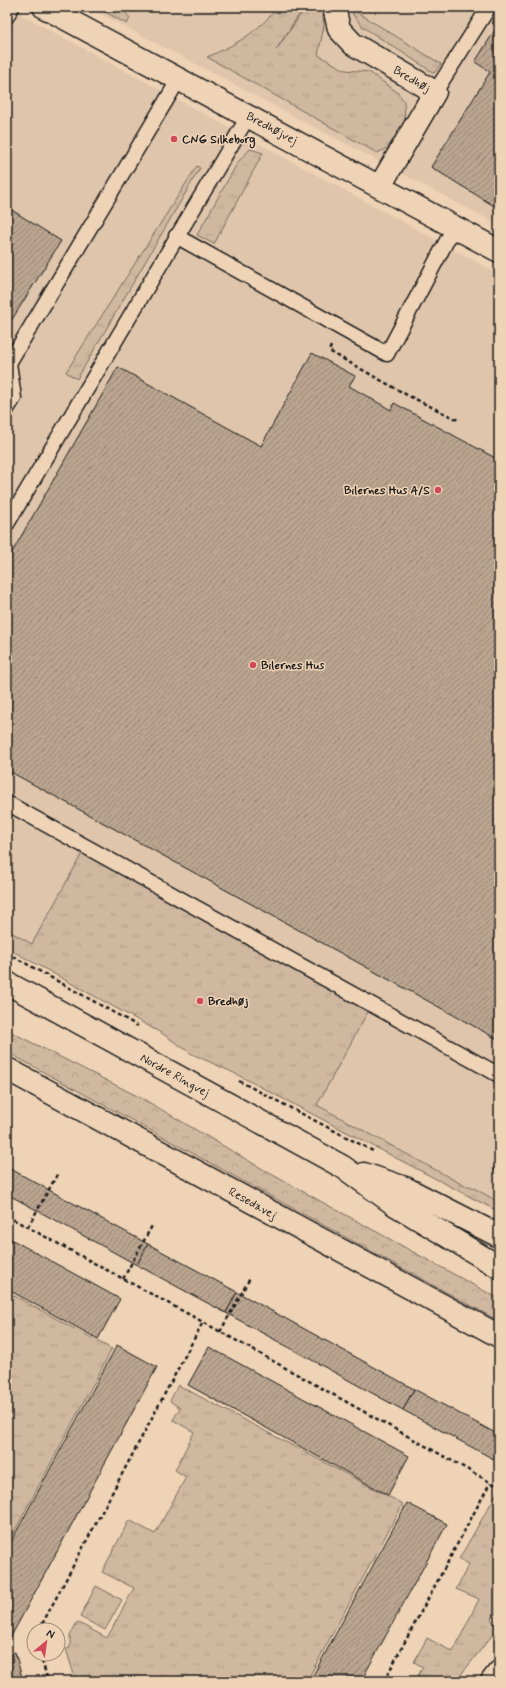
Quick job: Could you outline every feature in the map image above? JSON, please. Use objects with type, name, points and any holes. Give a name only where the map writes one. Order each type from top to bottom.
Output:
[{"type":"street","name":"Bredhøjvej","points":[[44,7],[248,115],[499,251]]},
{"type":"street","name":"Bredhøj","points":[[334,7],[339,28],[354,44],[435,92],[380,186]]},
{"type":"street","name":"Nordre Ringvej","points":[[7,983],[344,1167],[394,1204],[499,1267]]},
{"type":"street","name":"Resedavej","points":[[7,1069],[499,1336]]},
{"type":"street","name":"Nordre Ringvej","points":[[344,1167],[405,1188],[499,1236]]},
{"type":"street","points":[[492,1681],[499,1672]]},
{"type":"lane","points":[[7,16],[12,7]]},
{"type":"lane","points":[[435,92],[489,7]]},
{"type":"lane","points":[[7,409],[14,398],[8,362],[179,78]]},
{"type":"lane","points":[[7,524],[118,338],[176,236],[248,115]]},
{"type":"lane","points":[[176,236],[387,354],[454,226]]},
{"type":"lane","points":[[7,802],[499,1075]]},
{"type":"path","points":[[341,327],[328,351],[407,395],[458,420]]},
{"type":"path","points":[[7,953],[142,1028]]},
{"type":"path","points":[[238,1081],[379,1154]]},
{"type":"path","points":[[28,1227],[58,1173]]},
{"type":"path","points":[[7,1216],[203,1322],[499,1487]]},
{"type":"path","points":[[123,1279],[153,1224]]},
{"type":"path","points":[[220,1332],[250,1278]]},
{"type":"path","points":[[42,1622],[203,1322]]},
{"type":"path","points":[[384,1681],[490,1483]]},
{"type":"path","points":[[42,1662],[48,1681]]},
{"type":"shaded area","points":[[7,7],[499,274],[499,1211],[7,945]]},
{"type":"shaded area","points":[[88,7],[499,7],[499,225]]},
{"type":"green space","points":[[96,7],[111,7],[119,9],[130,18],[127,24]]},
{"type":"green space","points":[[277,7],[304,7],[276,50],[306,7],[322,7],[324,26],[318,55],[345,70],[369,72],[397,92],[404,101],[405,121],[388,148],[377,153],[207,57],[246,37],[262,24]]},
{"type":"green space","points":[[352,7],[357,7],[355,11],[441,64],[434,73],[363,27],[353,15]]},
{"type":"green space","points":[[250,149],[263,153],[214,244],[197,235],[238,162]]},
{"type":"green space","points":[[197,166],[200,168],[77,379],[66,372]]},
{"type":"green space","points":[[83,852],[370,1008],[317,1105],[465,1186],[470,1186],[499,1202],[499,1212],[232,1072],[192,1054],[163,1034],[7,948],[7,930],[32,944]]},
{"type":"green space","points":[[7,1030],[145,1100],[271,1174],[499,1299],[499,1321],[7,1052]]},
{"type":"green space","points":[[7,1292],[112,1349],[7,1545]]},
{"type":"green space","points":[[178,1385],[403,1504],[307,1681],[76,1681],[66,1649],[70,1648],[70,1636],[77,1622],[107,1638],[134,1588],[102,1572],[129,1520],[155,1534],[186,1477],[175,1470],[194,1432],[173,1420],[180,1408],[170,1401]]},
{"type":"green space","points":[[498,1491],[499,1610],[491,1619],[498,1628],[456,1681],[420,1681],[416,1679],[423,1667],[414,1662],[427,1638],[453,1652],[479,1599],[456,1589],[469,1564],[459,1559]]},
{"type":"green space","points":[[96,1586],[122,1600],[105,1630],[80,1617]]},
{"type":"building","points":[[499,11],[499,209],[431,167],[490,72],[475,62],[497,27],[492,23]]},
{"type":"building","points":[[7,207],[61,241],[11,321],[7,318]]},
{"type":"building","name":"Bilernes Hus","points":[[312,353],[355,376],[349,386],[391,410],[394,403],[499,460],[499,1040],[7,770],[7,561],[118,367],[261,446]]},
{"type":"building","points":[[499,1158],[499,1173],[493,1169]]},
{"type":"building","points":[[7,1167],[148,1244],[137,1265],[7,1194]]},
{"type":"building","points":[[7,1237],[120,1299],[98,1339],[7,1289]]},
{"type":"building","points":[[148,1244],[237,1292],[226,1313],[137,1265]]},
{"type":"building","points":[[237,1292],[414,1389],[403,1410],[226,1313]]},
{"type":"building","points":[[117,1345],[157,1367],[8,1642],[7,1549]]},
{"type":"building","points":[[209,1347],[409,1456],[388,1495],[188,1385]]},
{"type":"building","points":[[414,1389],[499,1435],[499,1462],[403,1410]]},
{"type":"building","points":[[407,1503],[447,1524],[361,1681],[310,1681]]},
{"type":"building","points":[[15,1652],[23,1681],[7,1681],[7,1655]]},
{"type":"place","name":"CNG Silkeborg","points":[[174,139]]},
{"type":"place","name":"Bilernes Hus A/S","points":[[438,490]]},
{"type":"place","name":"Bilernes Hus","points":[[253,665]]},
{"type":"place","name":"Bredhøj","points":[[200,1001]]}]
